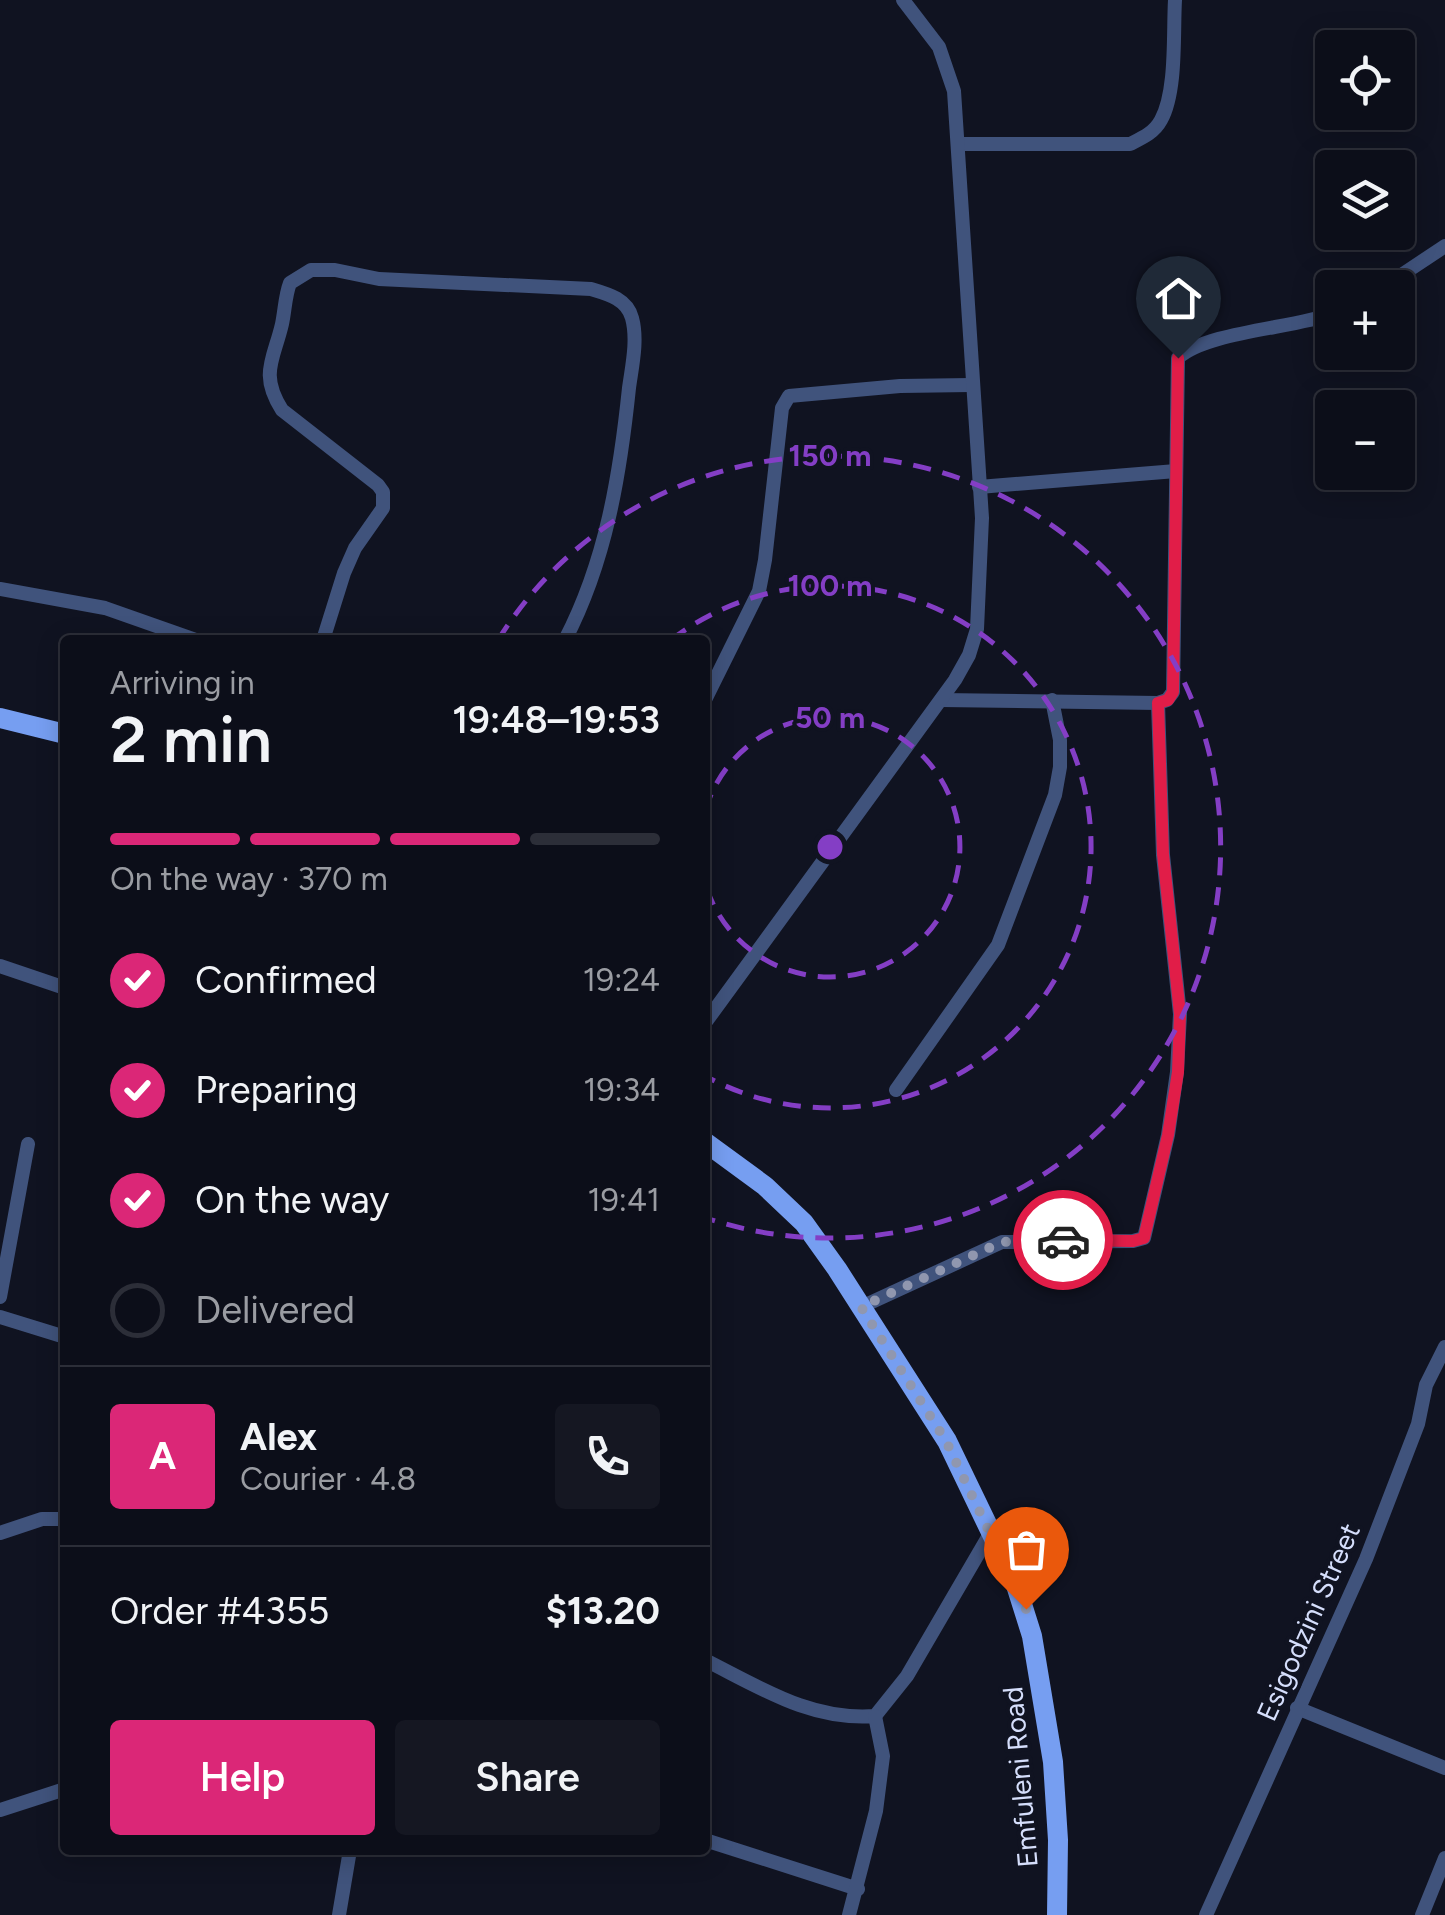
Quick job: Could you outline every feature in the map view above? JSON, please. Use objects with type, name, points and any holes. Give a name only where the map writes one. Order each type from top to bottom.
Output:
[{"type":"street","points":[[710,1016],[941,700],[970,655],[977,630],[982,518],[954,91],[939,47],[903,0]]},
{"type":"street","points":[[960,144],[1130,144],[1150,135],[1162,119],[1170,80],[1175,0]]},
{"type":"street","points":[[1409,270],[1445,246]]},
{"type":"street","points":[[325,635],[344,573],[355,548],[383,508],[384,499],[378,485],[292,418],[273,396],[269,378],[271,353],[282,326],[286,294],[290,283],[311,270],[335,270],[379,280],[591,289],[622,300],[632,317],[634,346],[622,464],[611,516],[568,635]]},
{"type":"street","points":[[941,700],[1168,700],[1173,692],[1178,358],[1188,349],[1210,342],[1315,318]]},
{"type":"street","points":[[710,690],[759,591],[782,408],[790,396],[971,385]]},
{"type":"street","points":[[980,487],[1176,471]]},
{"type":"street","points":[[0,590],[105,608],[182,635]]},
{"type":"street","points":[[896,1090],[998,945],[1055,795],[1060,740],[1052,700]]},
{"type":"street","points":[[861,1307],[1002,1242],[1144,1238],[1168,1135],[1178,1072],[1180,1014],[1163,854],[1158,703]]},
{"type":"street","points":[[0,718],[60,733]]},
{"type":"street","points":[[0,966],[60,986]]},
{"type":"street","points":[[0,1297],[28,1144]]},
{"type":"street","name":"Emfuleni Road","points":[[710,1146],[765,1186],[804,1224],[861,1307],[946,1441],[1026,1609],[1040,1676],[1054,1782],[1058,1840],[1056,1915]]},
{"type":"street","points":[[0,1318],[60,1336]]},
{"type":"street","name":"Esigodzini Street","points":[[1206,1915],[1366,1559],[1418,1424],[1426,1385],[1445,1346]]},
{"type":"street","points":[[0,1533],[42,1519],[60,1519]]},
{"type":"street","points":[[710,1662],[826,1715],[875,1716],[907,1676],[991,1532]]},
{"type":"street","points":[[1297,1708],[1445,1768]]},
{"type":"street","points":[[849,1915],[876,1811],[884,1756],[875,1716]]},
{"type":"street","points":[[0,1810],[60,1791]]},
{"type":"street","points":[[710,1842],[858,1889]]},
{"type":"street","points":[[340,1915],[349,1855]]},
{"type":"street","points":[[1422,1915],[1445,1858]]},
{"type":"way so far","points":[[1026,1609],[946,1441],[861,1307],[1002,1242],[1063,1240]]},
{"type":"route","points":[[1063,1240],[1144,1238],[1178,1072],[1180,1014],[1163,854],[1158,703],[1168,700],[1173,692],[1178,358]]}]
